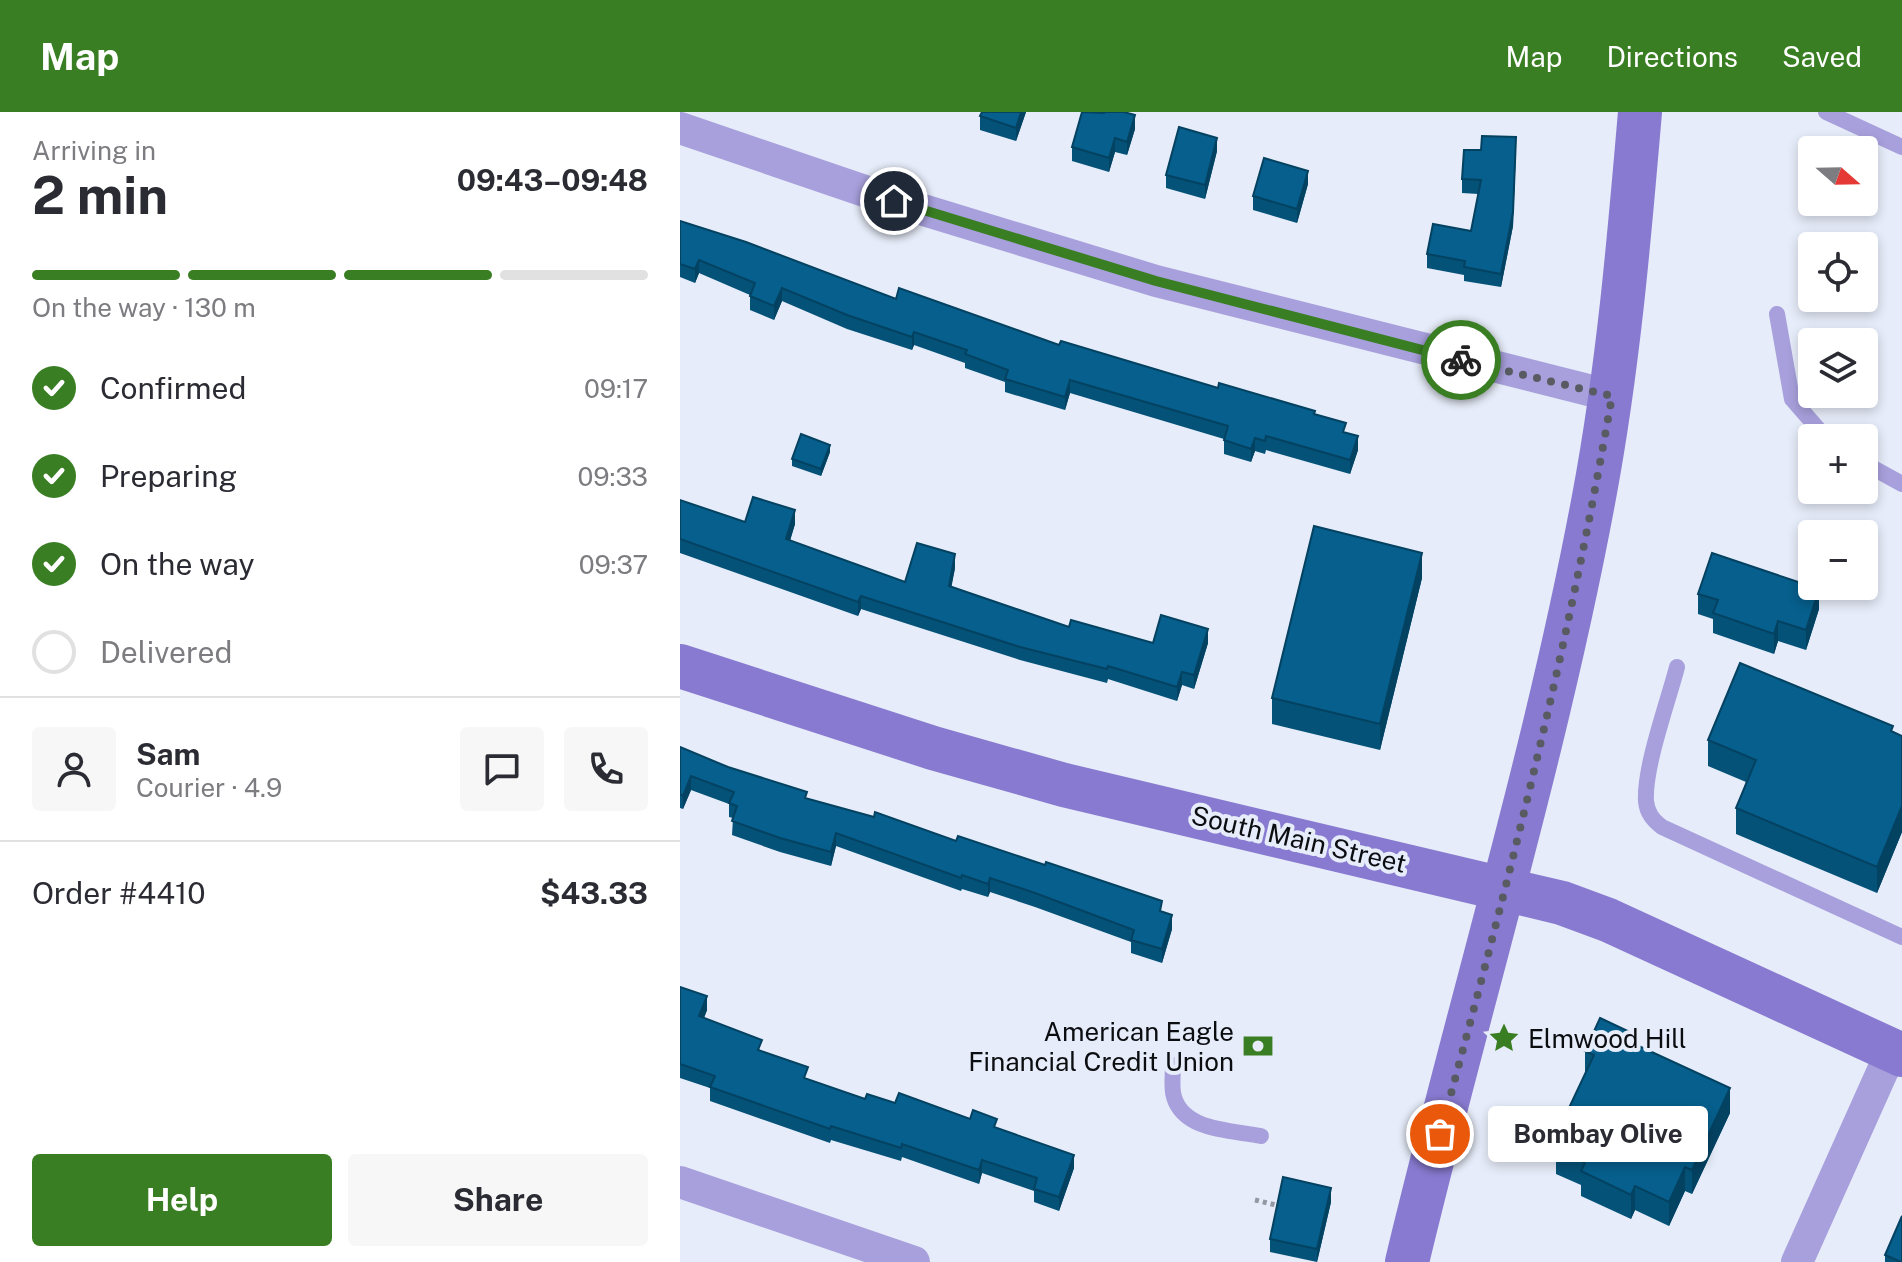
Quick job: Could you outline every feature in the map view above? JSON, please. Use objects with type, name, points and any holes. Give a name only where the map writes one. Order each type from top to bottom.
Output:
[{"type":"main road","points":[[1407,1262],[1548,716],[1612,396],[1625,293],[1640,112]]},
{"type":"main road","name":"South Main Street","points":[[680,666],[919,743],[1064,785],[1504,888],[1608,920],[1897,1053]]},
{"type":"street","points":[[680,128],[894,201],[1156,281],[1612,396]]},
{"type":"street","points":[[1797,1262],[1897,1053]]},
{"type":"street","points":[[680,1182],[914,1262]]},
{"type":"lane","points":[[1826,112],[1902,147]]},
{"type":"lane","points":[[1777,314],[1792,399],[1814,424]]},
{"type":"lane","points":[[1878,471],[1902,484]]},
{"type":"lane","points":[[1677,667],[1648,781],[1646,803],[1652,818],[1662,827],[1902,937]]},
{"type":"lane","points":[[1173,1065],[1173,1096],[1185,1117],[1200,1124],[1261,1136]]},
{"type":"path","points":[[1255,1200],[1280,1206]]},
{"type":"building","points":[[982,112],[1021,112],[1016,128],[980,116]]},
{"type":"building","points":[[1082,112],[1135,115],[1127,142],[1115,138],[1109,158],[1072,147]]},
{"type":"building","points":[[1179,127],[1217,138],[1205,185],[1166,175]]},
{"type":"building","points":[[1482,136],[1516,137],[1513,212],[1501,274],[1464,267],[1465,261],[1427,254],[1433,224],[1471,231],[1481,180],[1462,179],[1464,150],[1481,150]]},
{"type":"building","points":[[1264,158],[1308,171],[1297,209],[1253,196]]},
{"type":"building","points":[[680,221],[746,242],[896,299],[899,288],[1059,345],[1061,341],[1218,388],[1219,383],[1315,411],[1314,414],[1346,423],[1343,432],[1358,436],[1350,460],[1266,436],[1265,441],[1255,438],[1251,449],[1224,440],[1228,426],[1070,380],[1065,397],[1005,379],[1008,370],[965,354],[967,350],[914,332],[912,337],[782,288],[774,306],[750,296],[755,283],[699,260],[695,269],[680,264]]},
{"type":"building","points":[[801,434],[830,445],[821,469],[792,459]]},
{"type":"building","points":[[753,497],[795,510],[786,539],[905,582],[917,543],[955,554],[949,586],[1069,627],[1071,620],[1153,643],[1161,615],[1208,629],[1194,675],[1182,672],[1177,687],[1108,666],[1107,669],[1020,647],[861,596],[858,602],[680,539],[680,500],[745,522]]},
{"type":"building","points":[[1314,526],[1422,553],[1380,724],[1272,698]]},
{"type":"building","points":[[1712,553],[1798,582],[1798,600],[1816,600],[1806,630],[1778,621],[1774,634],[1713,613],[1718,600],[1698,594]]},
{"type":"building","points":[[1740,663],[1893,726],[1891,731],[1902,736],[1902,806],[1877,867],[1736,808],[1756,760],[1708,740]]},
{"type":"building","points":[[680,747],[728,767],[807,792],[805,798],[874,817],[875,812],[956,841],[958,836],[1162,901],[1160,911],[1172,915],[1162,949],[1131,940],[1134,930],[990,878],[988,884],[962,875],[961,878],[836,833],[831,852],[732,821],[737,806],[729,803],[734,792],[691,776],[683,796],[680,794]]},
{"type":"building","points":[[680,987],[707,996],[699,1016],[762,1040],[758,1050],[808,1067],[804,1078],[865,1099],[867,1094],[895,1103],[899,1093],[970,1119],[973,1110],[997,1119],[994,1127],[1074,1155],[1059,1197],[1034,1189],[1037,1178],[982,1160],[979,1170],[902,1144],[901,1148],[831,1126],[830,1129],[710,1087],[715,1076],[680,1064]]},
{"type":"building","points":[[1600,1018],[1634,1034],[1630,1042],[1730,1088],[1692,1170],[1685,1167],[1669,1202],[1635,1186],[1631,1195],[1581,1171],[1585,1163],[1556,1149],[1572,1115],[1567,1112],[1594,1055],[1585,1051]]},
{"type":"building","points":[[1283,1177],[1331,1188],[1317,1249],[1270,1239]]},
{"type":"building","points":[[1902,1216],[1902,1262],[1901,1262],[1885,1255]]},
{"type":"way so far","points":[[1440,1134],[1545,730],[1594,498],[1612,396],[1461,360]]},
{"type":"place","name":"Elmwood Hill","points":[[1504,1038]]},
{"type":"place","name":"American Eagle Financial Credit Union","points":[[1258,1046]]},
{"type":"place","name":"Bombay Olive","points":[[1440,1134]]},
{"type":"route","points":[[894,201],[1156,281],[1461,360]]}]
